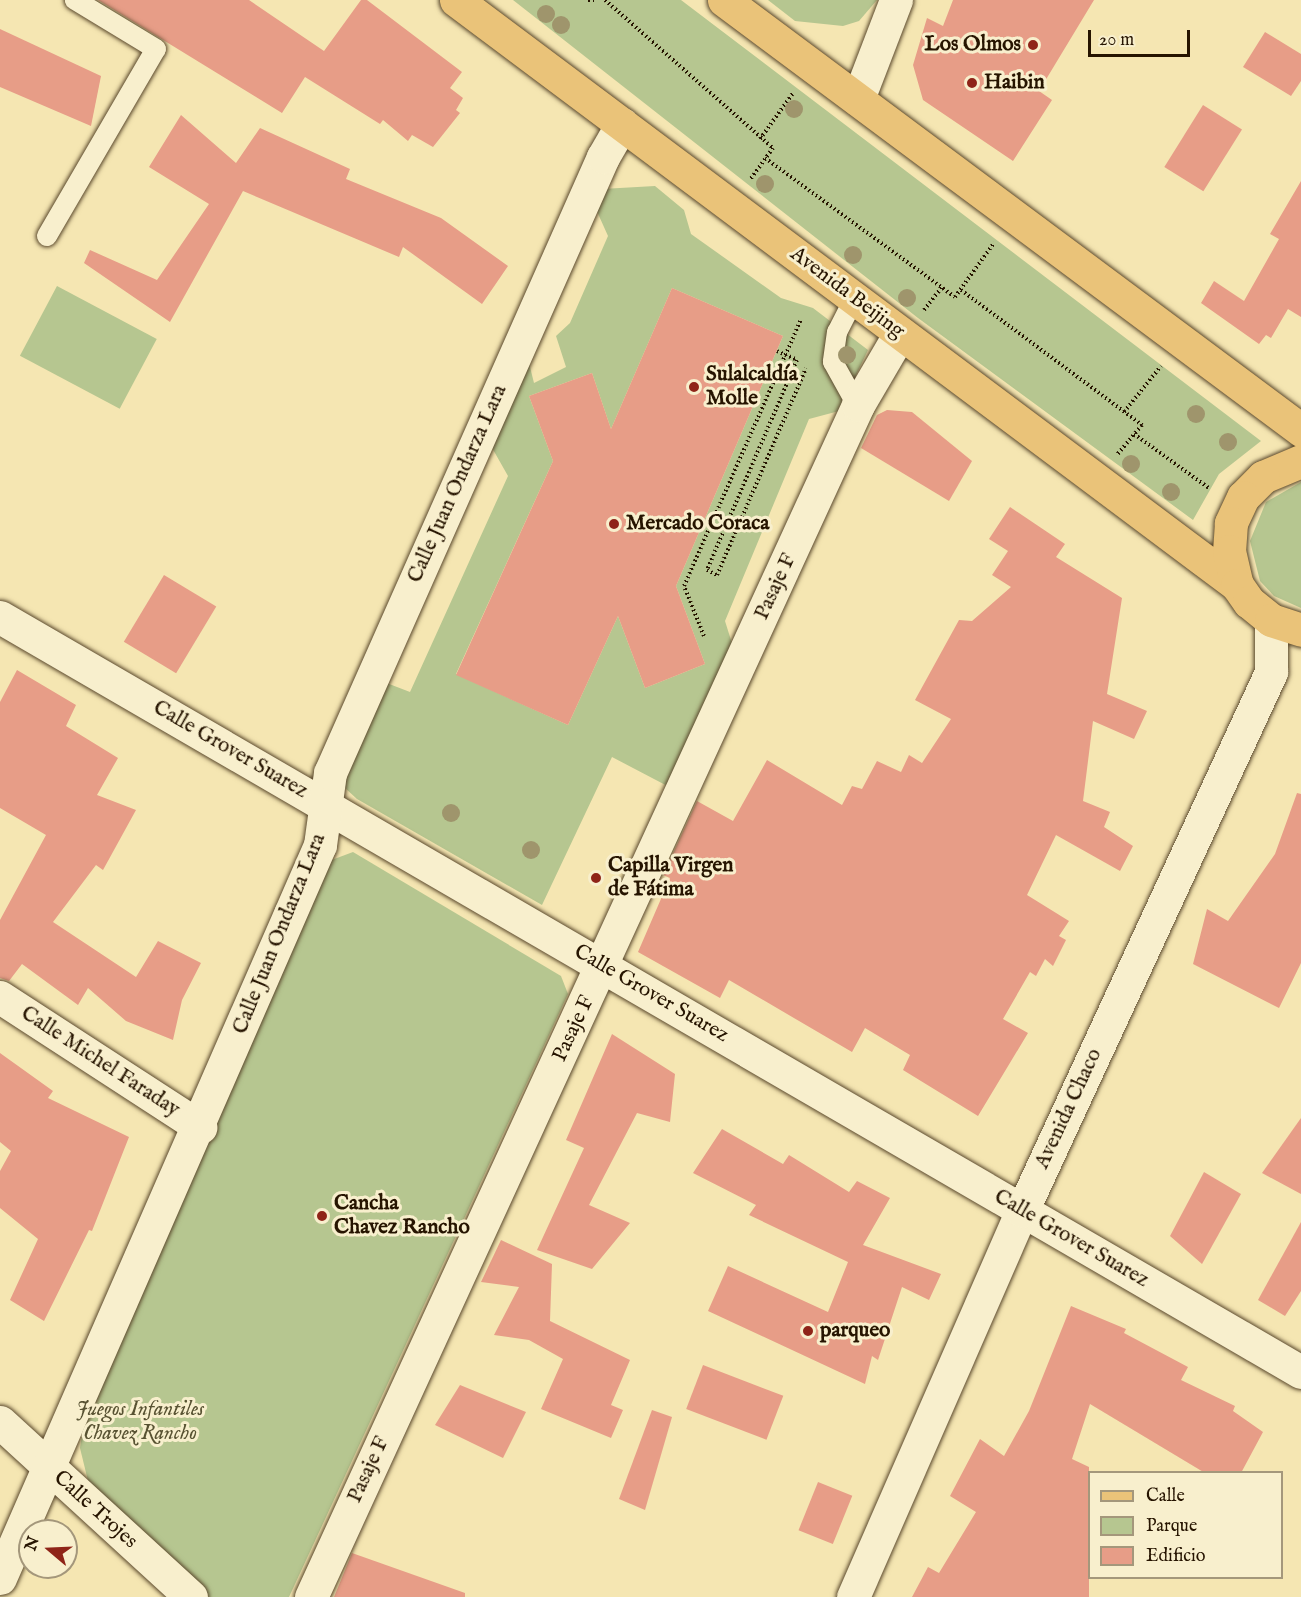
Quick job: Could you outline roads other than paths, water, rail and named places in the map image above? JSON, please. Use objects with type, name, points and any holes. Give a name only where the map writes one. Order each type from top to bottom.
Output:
[{"type":"main road","name":"Avenida Beijing","points":[[456,0],[1293,628]]},
{"type":"main road","points":[[724,0],[1301,430]]},
{"type":"main road","points":[[1237,585],[1229,551],[1238,509],[1263,477],[1301,461]]},
{"type":"street","points":[[858,99],[896,0]]},
{"type":"street","name":"Calle Juan Ondarza Lara","points":[[0,1578],[200,1127],[320,845],[330,773],[603,157],[622,124]]},
{"type":"street","name":"Pasaje F","points":[[311,1597],[858,407],[900,333]]},
{"type":"street","name":"Calle Grover Suarez","points":[[0,617],[1301,1372]]},
{"type":"street","name":"Avenida Chaco","points":[[853,1597],[1022,1210],[1293,628]]},
{"type":"street","name":"Calle Michel Faraday","points":[[0,997],[200,1127]]},
{"type":"street","name":"Calle Trojes","points":[[0,1422],[191,1597]]},
{"type":"lane","points":[[47,236],[156,49],[75,0]]},
{"type":"lane","points":[[854,298],[837,332],[833,362],[858,407]]},
{"type":"place","name":"Los Olmos","points":[[1033,45]]},
{"type":"place","name":"Haibin","points":[[972,83]]},
{"type":"place","name":"Sulalcaldía Molle","points":[[694,387]]},
{"type":"place","name":"Mercado Coraca","points":[[614,524]]},
{"type":"place","name":"Capilla Virgen de Fátima","points":[[596,878]]},
{"type":"place","name":"Cancha Chavez Rancho","points":[[322,1216]]},
{"type":"place","name":"parqueo","points":[[808,1331]]},
{"type":"park label","name":"Juegos Infantiles Chavez Rancho","points":[[140,1422]]}]
